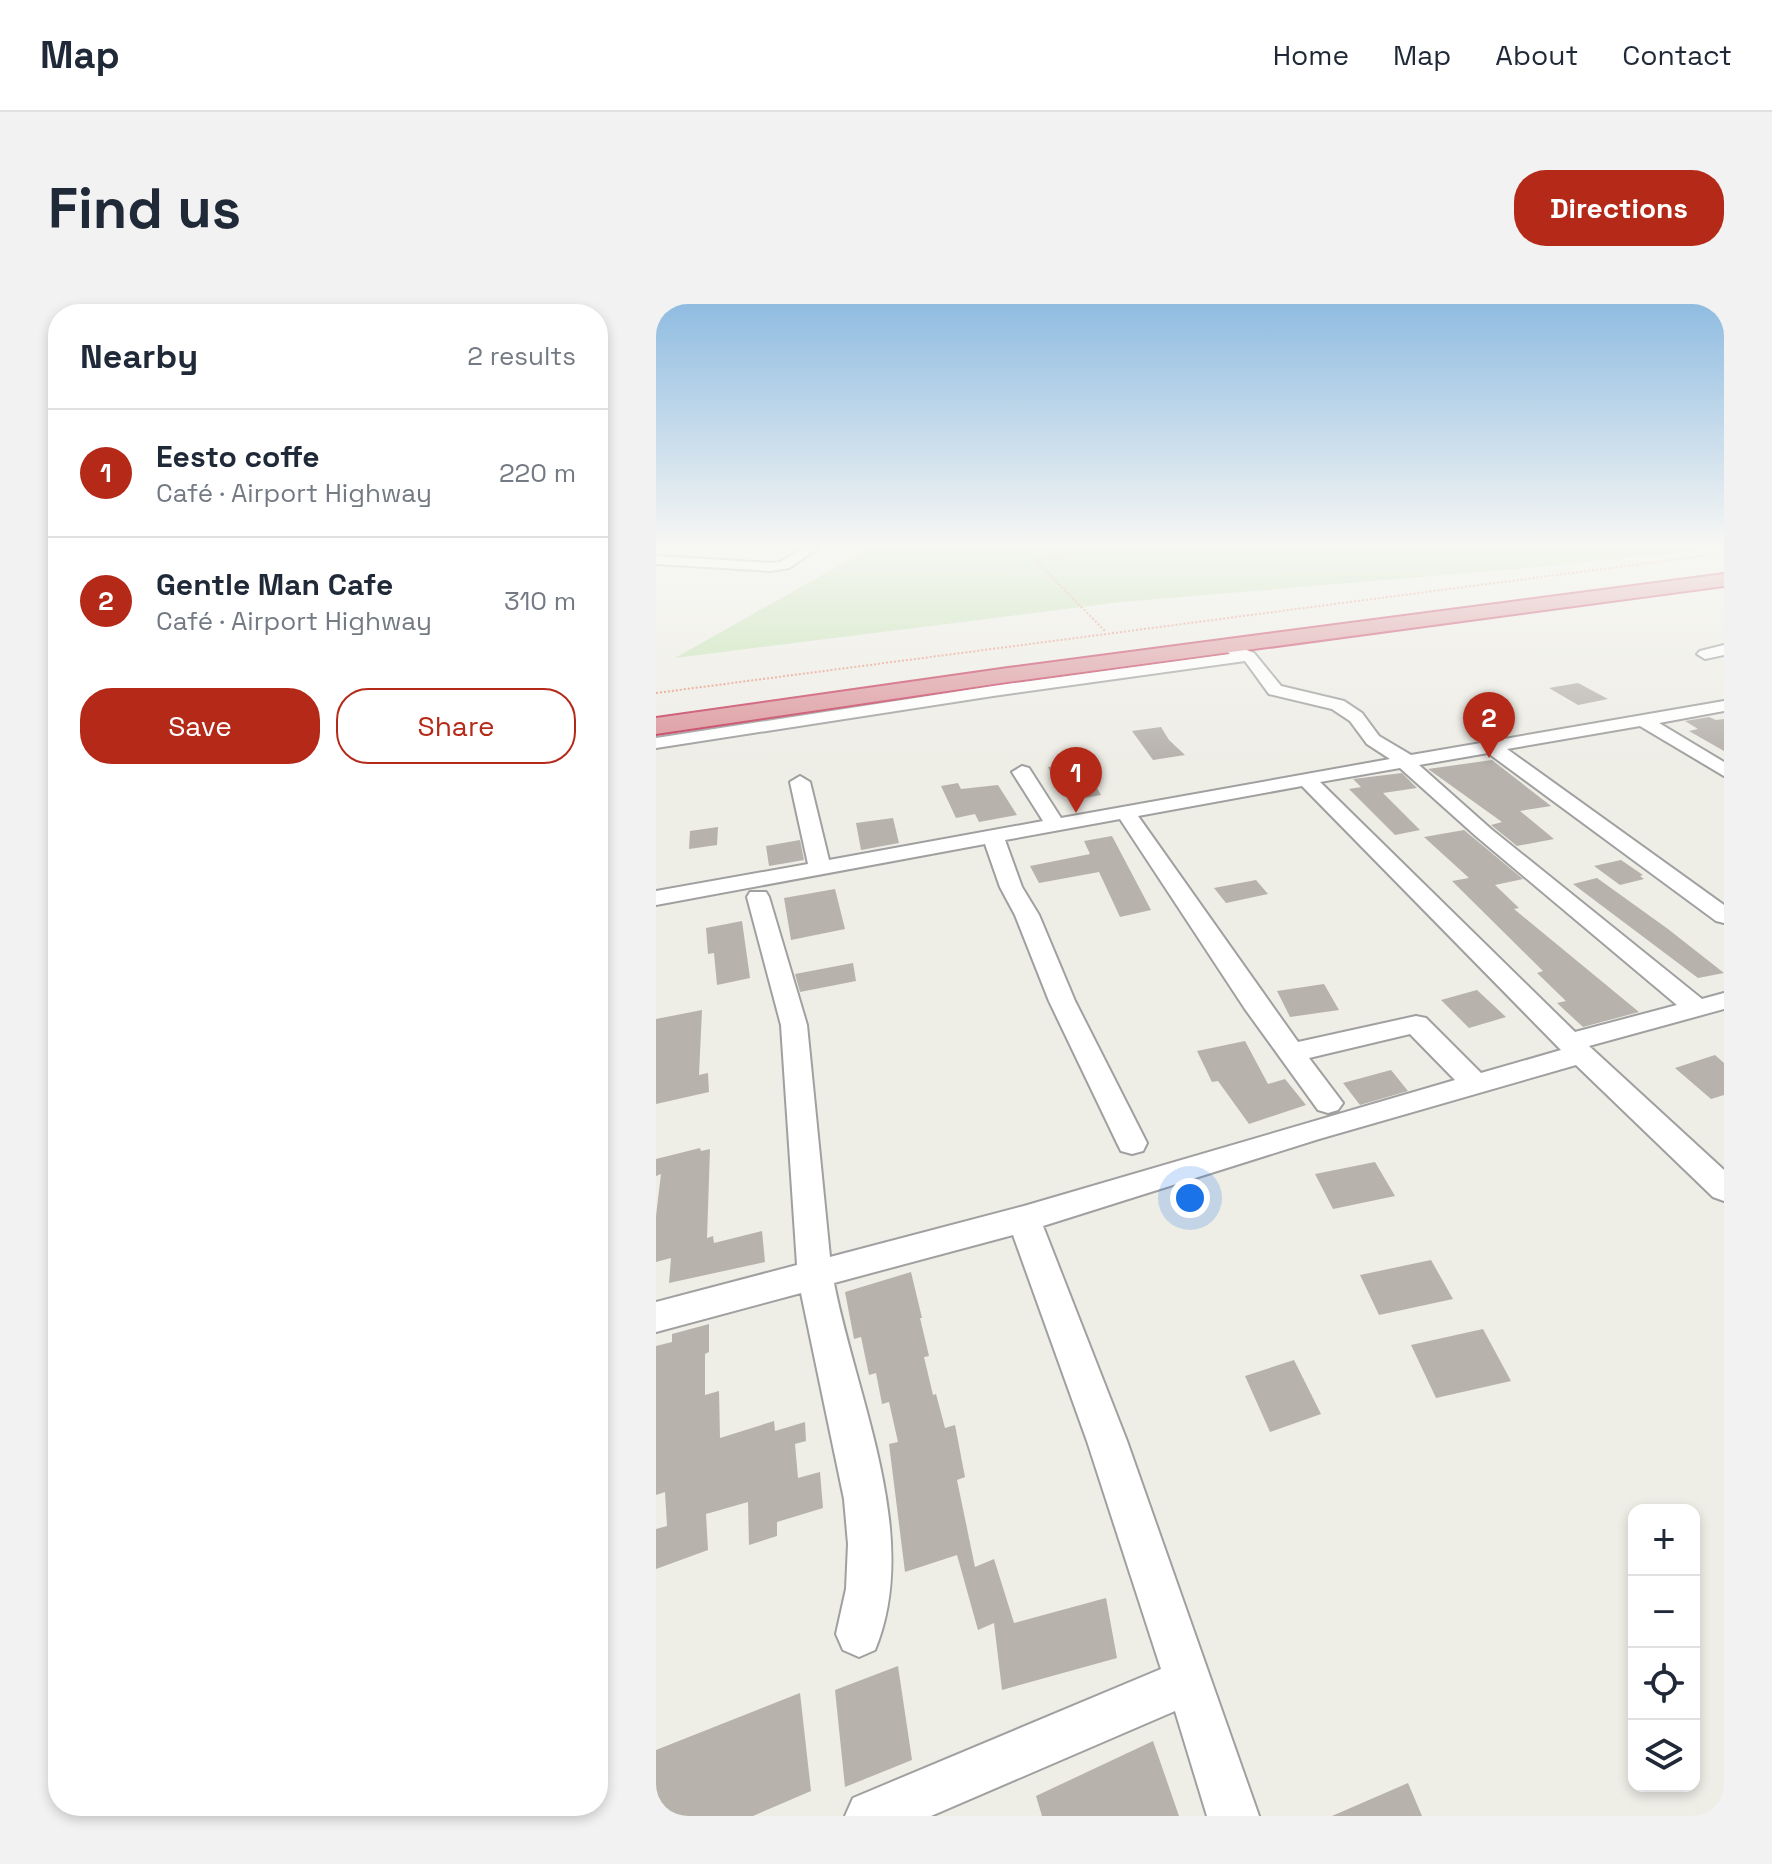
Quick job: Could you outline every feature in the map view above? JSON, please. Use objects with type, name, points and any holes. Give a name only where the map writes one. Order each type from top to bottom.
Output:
[{"type":"highway","points":[[656,710],[1337,618]]},
{"type":"highway","points":[[656,726],[1439,618]]},
{"type":"street","points":[[1223,646],[1249,656],[1275,690],[1338,705],[1356,717],[1373,740],[1406,761],[1484,833],[1711,1005]]},
{"type":"street","points":[[1705,654],[1724,650]]},
{"type":"street","points":[[656,743],[993,691],[1249,656]]},
{"type":"street","points":[[656,898],[1724,706]]},
{"type":"street","points":[[1643,720],[1724,770]]},
{"type":"street","points":[[1492,747],[1724,916]]},
{"type":"street","points":[[1022,772],[1056,825]]},
{"type":"street","points":[[1306,779],[1576,1048],[1724,1189]]},
{"type":"street","points":[[800,782],[820,868]]},
{"type":"street","points":[[1125,812],[1328,1103]]},
{"type":"street","points":[[993,836],[1011,887],[1027,915],[1057,990],[1132,1143]]},
{"type":"street","points":[[758,897],[794,1022],[815,1274],[867,1522],[870,1581],[867,1609],[859,1634]]},
{"type":"street","points":[[656,1317],[1024,1219],[1476,1084],[1711,1005]]},
{"type":"street","points":[[1291,1053],[1416,1024],[1476,1084]]},
{"type":"street","points":[[1024,1219],[1052,1290],[1189,1681],[1233,1816]]},
{"type":"street","points":[[871,1816],[1189,1681]]},
{"type":"path","points":[[1092,618],[1107,633]]},
{"type":"path","points":[[656,693],[1226,618]]},
{"type":"green space","points":[[747,618],[997,618],[675,658]]},
{"type":"building","points":[[1578,683],[1608,699],[1578,705],[1549,688]]},
{"type":"building","points":[[1709,717],[1724,719],[1724,751],[1689,731],[1698,729],[1685,721]]},
{"type":"building","points":[[1161,727],[1185,755],[1153,760],[1132,731]]},
{"type":"building","points":[[1492,760],[1551,806],[1520,811],[1554,839],[1517,846],[1491,825],[1502,822],[1428,769]]},
{"type":"building","points":[[1082,763],[1101,795],[1080,799],[1070,784],[1056,786],[1048,767]]},
{"type":"building","points":[[1402,773],[1417,788],[1383,793],[1420,830],[1395,835],[1349,789],[1361,787],[1353,779]]},
{"type":"building","points":[[958,783],[961,789],[998,785],[1017,815],[979,822],[975,814],[956,818],[941,786]]},
{"type":"building","points":[[893,818],[899,843],[861,850],[856,823]]},
{"type":"building","points":[[718,827],[717,845],[689,849],[690,831]]},
{"type":"building","points":[[1464,830],[1523,879],[1495,885],[1519,908],[1514,909],[1639,1012],[1583,1027],[1557,1003],[1566,1001],[1537,973],[1543,971],[1452,881],[1469,878],[1424,837]]},
{"type":"building","points":[[1112,836],[1151,910],[1120,917],[1099,872],[1039,883],[1030,866],[1090,854],[1084,841]]},
{"type":"building","points":[[800,840],[804,860],[769,866],[766,846]]},
{"type":"building","points":[[1621,860],[1643,875],[1640,876],[1644,879],[1620,885],[1594,866]]},
{"type":"building","points":[[1597,878],[1724,973],[1698,978],[1573,884]]},
{"type":"building","points":[[1256,880],[1268,894],[1226,903],[1214,888]]},
{"type":"building","points":[[835,889],[845,929],[791,940],[784,898]]},
{"type":"building","points":[[742,921],[750,978],[717,985],[714,953],[708,954],[706,928]]},
{"type":"building","points":[[853,963],[856,981],[800,992],[795,974]]},
{"type":"building","points":[[1324,984],[1339,1010],[1290,1017],[1277,991]]},
{"type":"building","points":[[1477,990],[1506,1017],[1469,1028],[1441,1000]]},
{"type":"building","points":[[702,1010],[699,1075],[708,1073],[709,1092],[656,1104],[656,1019]]},
{"type":"building","points":[[1245,1041],[1268,1084],[1285,1079],[1306,1105],[1249,1124],[1218,1081],[1212,1082],[1197,1051]]},
{"type":"building","points":[[1715,1055],[1724,1063],[1724,1095],[1711,1099],[1675,1068]]},
{"type":"building","points":[[1391,1070],[1408,1091],[1360,1105],[1343,1083]]},
{"type":"building","points":[[700,1148],[701,1151],[710,1149],[707,1238],[713,1236],[714,1243],[762,1231],[765,1262],[669,1283],[671,1258],[656,1262],[656,1216],[661,1174],[656,1176],[656,1159]]},
{"type":"building","points":[[1375,1162],[1395,1196],[1333,1209],[1315,1174]]},
{"type":"building","points":[[1431,1260],[1453,1299],[1379,1315],[1360,1275]]},
{"type":"building","points":[[911,1272],[929,1356],[924,1357],[933,1395],[936,1394],[945,1428],[955,1425],[965,1477],[957,1480],[975,1567],[994,1559],[1014,1623],[1106,1598],[1117,1658],[1002,1690],[994,1623],[978,1630],[957,1555],[905,1572],[889,1444],[898,1442],[889,1402],[882,1404],[876,1373],[869,1375],[861,1337],[854,1339],[845,1292]]},
{"type":"building","points":[[709,1324],[705,1395],[719,1391],[720,1438],[774,1421],[775,1431],[805,1422],[806,1441],[795,1444],[798,1478],[820,1472],[823,1508],[777,1522],[777,1536],[749,1545],[748,1502],[706,1514],[708,1550],[656,1569],[656,1529],[667,1526],[665,1492],[656,1495],[656,1346],[672,1342],[672,1334]]},
{"type":"building","points":[[1483,1329],[1511,1381],[1436,1398],[1411,1345]]},
{"type":"building","points":[[1294,1360],[1321,1414],[1270,1432],[1245,1376]]},
{"type":"building","points":[[898,1666],[912,1760],[845,1787],[835,1690]]},
{"type":"building","points":[[800,1693],[811,1791],[753,1816],[656,1816],[656,1750]]},
{"type":"building","points":[[1153,1741],[1179,1816],[1042,1816],[1036,1796]]},
{"type":"building","points":[[1408,1783],[1422,1816],[1332,1816]]},
{"type":"place","name":"Gentle Man Cafe","points":[[1489,758]]},
{"type":"place","name":"Eesto coffe","points":[[1076,813]]}]
